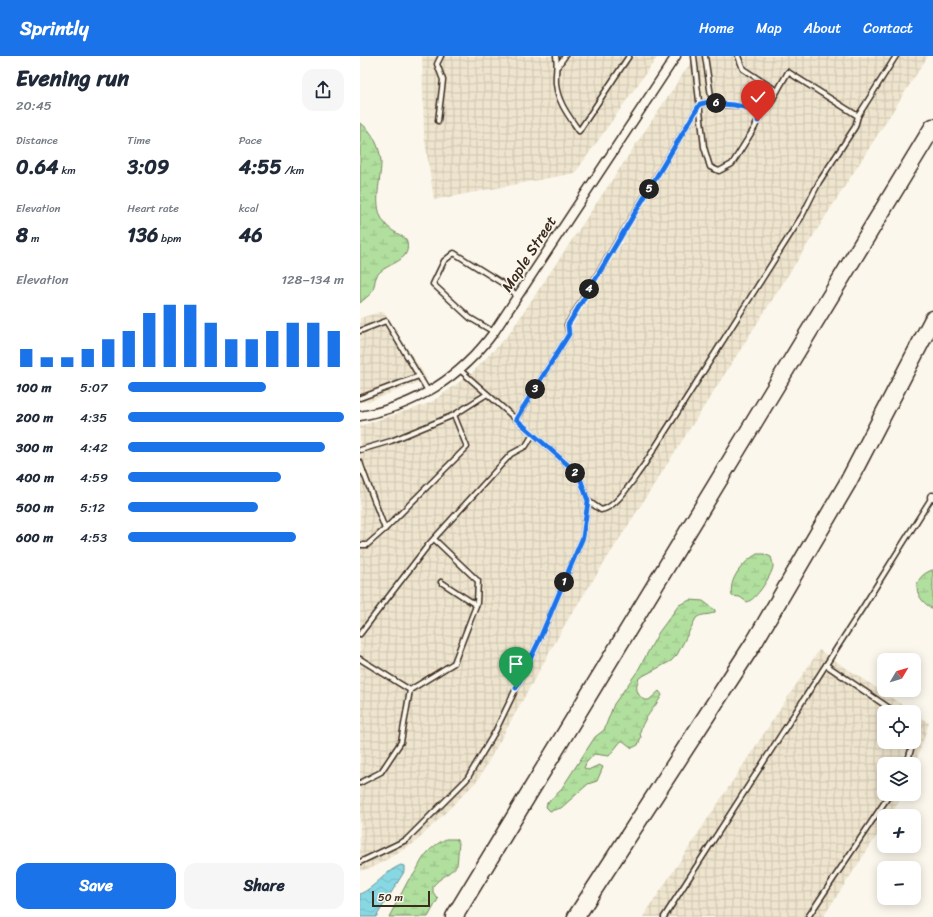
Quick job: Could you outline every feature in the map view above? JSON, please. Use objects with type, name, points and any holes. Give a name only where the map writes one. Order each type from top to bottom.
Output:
[{"type":"highway","points":[[454,917],[933,128]]},
{"type":"highway","points":[[576,917],[756,641],[847,484],[933,319]]},
{"type":"street","name":"Maple Street","points":[[360,416],[399,406],[428,392],[460,370],[479,352],[518,296],[676,56]]},
{"type":"lane","points":[[438,121],[443,80],[437,64],[441,56]]},
{"type":"lane","points":[[556,56],[558,66],[556,80],[558,95],[567,115],[579,131],[629,56]]},
{"type":"lane","points":[[558,66],[565,56]]},
{"type":"lane","points":[[694,56],[704,147],[708,163],[712,169],[719,171],[732,164],[758,123],[758,113]]},
{"type":"lane","points":[[705,56],[711,96],[714,101]]},
{"type":"lane","points":[[738,56],[742,69],[777,91]]},
{"type":"lane","points":[[588,501],[601,510],[607,509],[620,498],[644,465],[802,216],[819,182],[855,127],[858,116],[896,56]]},
{"type":"lane","points":[[758,113],[770,104],[788,72],[858,116]]},
{"type":"lane","points":[[516,419],[569,334],[568,325],[700,104],[714,101],[721,104],[749,108],[758,113]]},
{"type":"lane","points":[[494,332],[470,318],[433,284],[444,261],[454,253],[502,283],[518,296]]},
{"type":"lane","points":[[360,331],[386,321],[428,392]]},
{"type":"lane","points":[[360,862],[406,840],[467,778],[494,732],[538,643],[583,537],[588,501],[580,478],[568,465],[460,370]]},
{"type":"lane","points":[[360,398],[419,376]]},
{"type":"lane","points":[[360,450],[391,441],[454,415],[487,394]]},
{"type":"lane","points":[[360,545],[368,544],[385,529],[467,447],[454,415]]},
{"type":"lane","points":[[360,634],[434,539],[511,454],[526,446],[533,434]]},
{"type":"lane","points":[[360,462],[362,472],[385,529]]},
{"type":"lane","points":[[664,917],[932,497]]},
{"type":"lane","points":[[360,783],[381,772],[401,742],[410,690],[454,663],[476,605],[478,581],[434,539]]},
{"type":"lane","points":[[441,582],[476,605]]},
{"type":"lane","points":[[360,659],[410,690]]},
{"type":"lane","points":[[826,665],[885,705]]},
{"type":"lane","points":[[808,917],[885,801]]},
{"type":"shaded area","points":[[422,56],[658,56],[575,173],[434,200],[424,135]]},
{"type":"shaded area","points":[[695,56],[928,56],[567,621],[478,780],[416,842],[374,867],[360,871],[360,426],[430,403],[472,373],[509,334]]},
{"type":"shaded area","points":[[383,311],[427,379],[370,401],[360,402],[360,318]]},
{"type":"shaded area","points":[[819,650],[877,688],[877,697],[890,697],[902,705],[877,705],[877,749],[920,749],[918,757],[877,757],[877,801],[900,801],[894,809],[877,809],[877,836],[823,917],[643,917]]},
{"type":"shaded area","points":[[921,718],[929,723],[921,747]]},
{"type":"green space","points":[[360,123],[372,135],[378,146],[381,157],[378,196],[379,212],[388,227],[406,239],[408,247],[403,257],[399,261],[382,270],[378,274],[372,292],[360,303]]},
{"type":"green space","points":[[757,554],[764,554],[771,557],[773,567],[763,587],[755,597],[747,602],[740,597],[732,596],[732,583],[734,577],[742,566]]},
{"type":"green space","points":[[932,570],[933,609],[922,600],[917,589],[917,584],[920,578]]},
{"type":"green space","points":[[690,600],[703,601],[715,610],[715,612],[696,618],[677,655],[671,661],[639,678],[637,690],[639,695],[644,700],[649,700],[659,691],[662,695],[641,727],[641,737],[638,745],[632,748],[621,741],[609,756],[594,754],[586,763],[584,768],[588,770],[599,765],[603,767],[597,781],[588,784],[561,808],[550,811],[546,807],[547,803],[560,791],[595,737],[604,730],[614,704],[637,672],[659,632],[679,605]]},
{"type":"green space","points":[[446,839],[456,839],[459,843],[457,865],[433,886],[433,892],[438,899],[428,917],[389,917],[409,879],[415,873],[424,856],[432,848]]},
{"type":"water","points":[[401,865],[404,866],[404,872],[376,917],[360,917],[360,894],[366,891],[390,871]]},
{"type":"route","points":[[516,688],[538,643],[583,537],[588,501],[580,478],[568,465],[516,419],[569,334],[568,325],[700,104],[714,101],[717,104],[728,104],[753,109],[758,113],[758,121]]}]
